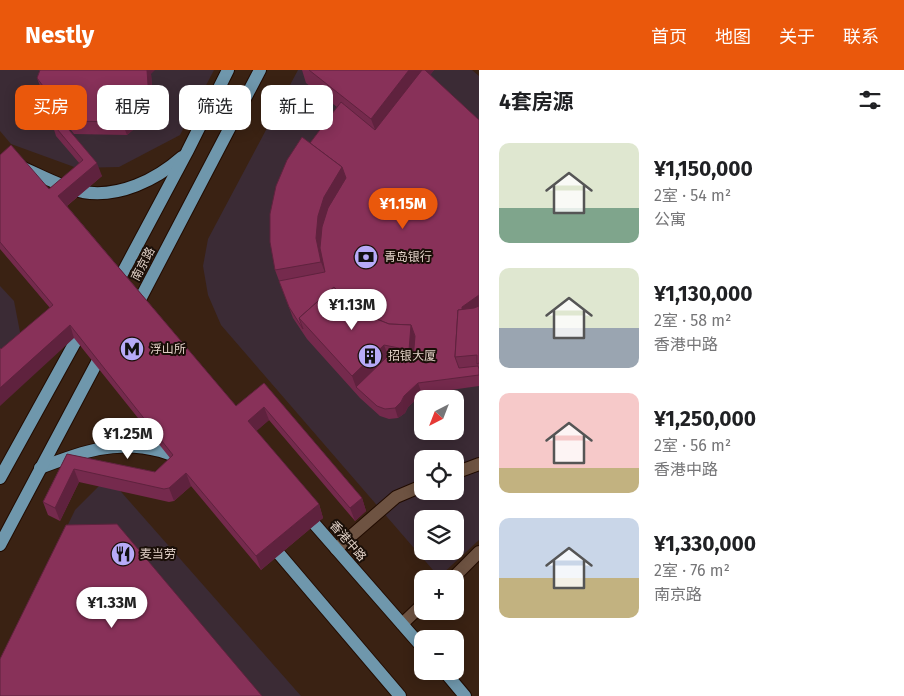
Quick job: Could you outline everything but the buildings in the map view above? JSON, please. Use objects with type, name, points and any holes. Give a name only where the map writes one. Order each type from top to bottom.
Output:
[{"type":"main road","name":"南京路","points":[[228,70],[114,293],[133,317],[260,70]]},
{"type":"main road","points":[[20,180],[10,164],[65,187],[85,192],[109,192],[129,188],[156,177],[187,152]]},
{"type":"main road","points":[[0,478],[85,319],[105,344],[0,545]]},
{"type":"main road","points":[[40,468],[82,452],[124,446],[148,448],[178,456],[193,465]]},
{"type":"main road","name":"香港中路","points":[[299,506],[414,638]]},
{"type":"main road","points":[[259,529],[399,695]]},
{"type":"main road","points":[[452,680],[465,696]]},
{"type":"lane","points":[[464,470],[479,464]]},
{"type":"lane","points":[[336,549],[396,497],[414,489]]},
{"type":"lane","points":[[461,570],[479,552]]},
{"type":"lane","points":[[402,624],[414,613]]},
{"type":"shaded area","points":[[0,70],[214,70],[206,85],[179,85],[179,130],[183,130],[180,135],[119,167],[77,168],[11,144],[0,131]]},
{"type":"shaded area","points":[[298,70],[472,70],[479,76],[479,540],[464,554],[464,510],[414,510],[414,548],[221,325],[208,295],[203,266],[208,239],[266,130],[333,130],[333,85],[290,85]]},
{"type":"shaded area","points":[[0,286],[14,301],[25,358],[0,404]]},
{"type":"shaded area","points":[[108,477],[301,696],[0,696],[0,665],[75,510]]},
{"type":"shaded area","points":[[424,560],[457,560],[447,570],[433,570]]},
{"type":"place","name":"青岛银行","points":[[366,257]]},
{"type":"place","name":"浮山所","points":[[132,349]]},
{"type":"place","name":"招银大厦","points":[[370,356]]},
{"type":"place","name":"麦当劳","points":[[123,554]]}]
